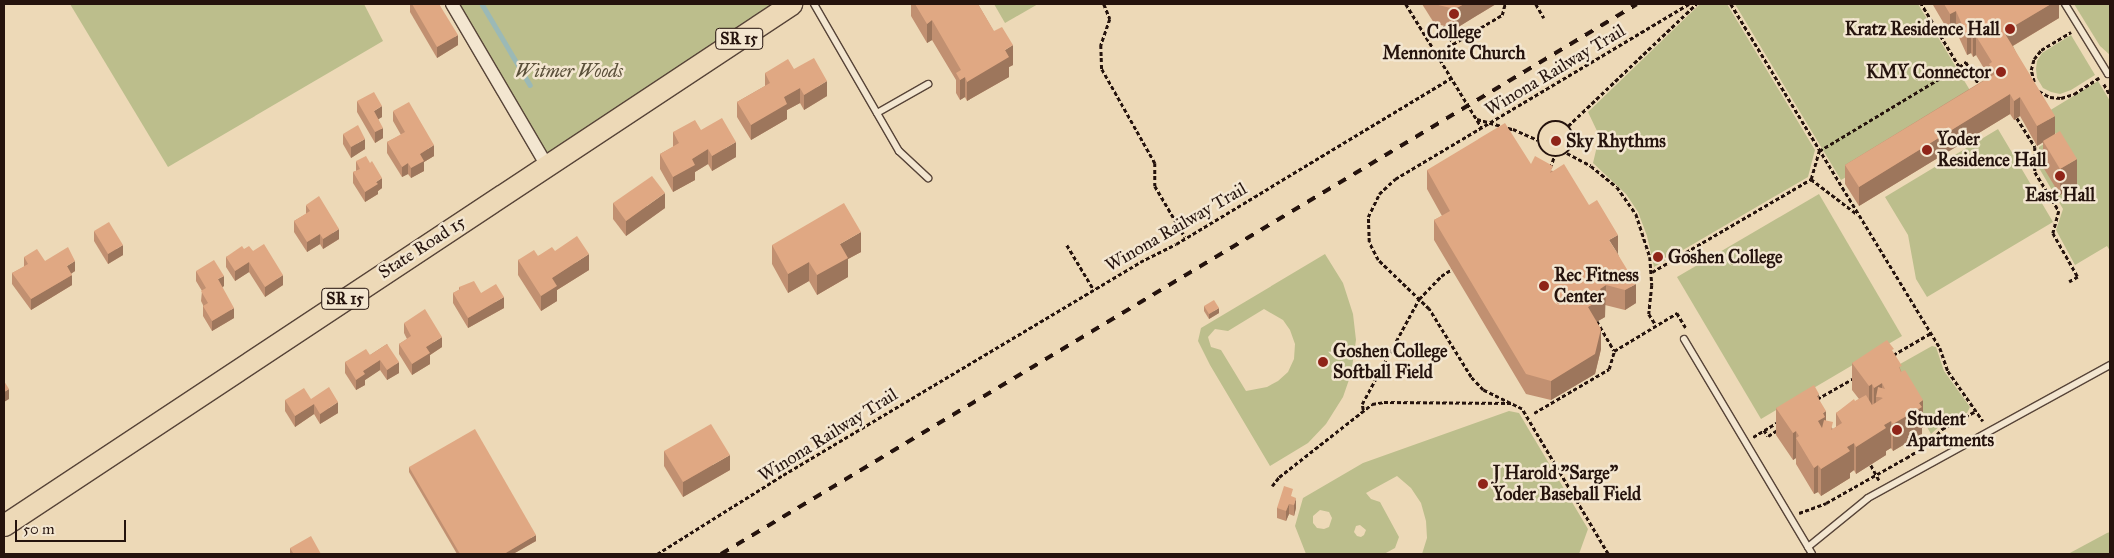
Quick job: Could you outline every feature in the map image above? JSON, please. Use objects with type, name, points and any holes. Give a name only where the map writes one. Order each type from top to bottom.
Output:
[{"type":"main road","name":"State Road 15","points":[[4,525],[791,4]]},
{"type":"street","points":[[452,4],[547,166]]},
{"type":"lane","points":[[814,4],[899,151],[928,178]]},
{"type":"lane","points":[[2066,4],[2108,74],[2110,73]]},
{"type":"lane","points":[[877,113],[928,84]]},
{"type":"lane","points":[[1684,339],[1812,554]]},
{"type":"lane","points":[[1808,547],[1868,498],[2110,365]]},
{"type":"path","points":[[1104,4],[1110,19],[1101,45],[1102,68],[1155,163],[1155,186],[1186,238]]},
{"type":"path","points":[[1406,4],[1451,78]]},
{"type":"path","points":[[1436,54],[1502,15],[1505,4]]},
{"type":"path","points":[[1536,4],[1544,18]]},
{"type":"path","name":"Winona Railway Trail","points":[[657,554],[784,475],[1094,290],[1186,238],[1451,78],[1482,128],[1689,4]]},
{"type":"path","points":[[1568,126],[1696,4]]},
{"type":"path","points":[[1731,4],[1940,348],[1948,371],[1983,421]]},
{"type":"path","points":[[1921,4],[1959,67]]},
{"type":"path","points":[[1443,26],[1454,44]]},
{"type":"path","points":[[2072,31],[2041,50],[2034,59],[2031,70],[2034,81],[2040,91],[2050,97],[2062,98],[2074,94],[2100,78]]},
{"type":"path","points":[[1652,272],[1811,179],[1819,151],[1966,62],[1983,90]]},
{"type":"path","points":[[2025,86],[2034,81]]},
{"type":"path","points":[[1476,118],[1513,129],[1538,140]]},
{"type":"path","points":[[2017,118],[2035,147],[2036,172],[2059,212],[2053,233],[2078,277],[2069,282]]},
{"type":"path","points":[[1557,121],[1568,126],[1574,137],[1574,143],[1567,153],[1554,157],[1542,151],[1538,140],[1541,128],[1557,121]]},
{"type":"path","points":[[1482,128],[1395,179],[1379,194],[1372,206],[1367,229],[1373,251],[1385,268],[1433,314],[1471,377],[1490,395],[1513,403],[1527,415],[1608,554]]},
{"type":"path","points":[[1567,153],[1603,176],[1629,201],[1642,228],[1652,272],[1650,314],[1656,326]]},
{"type":"path","points":[[1548,173],[1554,157]]},
{"type":"path","points":[[1811,179],[1860,216]]},
{"type":"path","points":[[1848,198],[1852,195]]},
{"type":"path","points":[[1067,245],[1094,290]]},
{"type":"path","points":[[1363,410],[1362,404],[1368,392],[1419,299],[1441,276],[1452,269]]},
{"type":"path","points":[[1534,414],[1609,369],[1614,351],[1677,313],[1687,330]]},
{"type":"path","points":[[1597,321],[1614,351]]},
{"type":"path","points":[[1887,358],[1931,333]]},
{"type":"path","points":[[1815,400],[1857,376]]},
{"type":"path","points":[[1272,486],[1279,477],[1372,404],[1384,402],[1513,403]]},
{"type":"path","points":[[1790,518],[1806,509],[1826,504],[1921,449],[1942,429],[1976,411]]},
{"type":"path","points":[[1757,446],[1752,437],[1781,420]]},
{"type":"path","points":[[1764,430],[1768,436],[1784,426]]},
{"type":"path","points":[[1870,465],[1879,480]]},
{"type":"green space","points":[[70,4],[364,4],[383,41],[168,167]]},
{"type":"green space","name":"Witmer Woods","points":[[452,4],[791,4],[547,166]]},
{"type":"green space","points":[[994,4],[1038,4],[1005,23]]},
{"type":"green space","points":[[1700,4],[1727,4],[1815,150],[1808,177],[1654,267],[1647,236],[1638,212],[1626,194],[1593,163],[1598,142],[1597,131],[1588,112]]},
{"type":"green space","points":[[1735,4],[1918,4],[1977,102],[1841,180]]},
{"type":"green space","points":[[2074,4],[2110,4],[2110,55],[2100,46]]},
{"type":"green space","points":[[2071,35],[2095,75],[2071,90],[2060,94],[2051,92],[2043,88],[2037,78],[2037,61],[2042,53]]},
{"type":"green space","points":[[2098,81],[2110,101],[2110,251],[2107,246],[2075,265],[2056,230],[2063,209],[2039,168],[2039,147],[2057,136],[2044,114]]},
{"type":"green space","points":[[1998,129],[2053,222],[1927,297],[1916,279],[1908,235],[1885,197]]},
{"type":"green space","points":[[1819,194],[1902,336],[1761,419],[1677,277]]},
{"type":"green space","name":"Goshen College Softball Field","points":[[1325,254],[1343,283],[1353,314],[1356,340],[1351,374],[1343,397],[1326,424],[1308,443],[1270,466],[1210,365],[1198,341],[1201,328]],"holes":[[[1264,309],[1283,320],[1290,330],[1295,344],[1294,359],[1288,372],[1278,381],[1267,387],[1246,391],[1221,350],[1211,347],[1208,337],[1215,329],[1228,331]]]},
{"type":"green space","points":[[1932,346],[1936,347],[1944,371],[1970,407],[1967,413],[1941,425],[1931,434],[1893,368]]},
{"type":"green space","name":"J Harold \"Sarge\" Yoder Baseball Field","points":[[1509,411],[1519,413],[1588,529],[1579,554],[1422,554],[1427,538],[1426,521],[1421,503],[1411,488],[1397,476],[1366,493],[1371,499],[1380,502],[1399,537],[1395,548],[1384,554],[1306,554],[1295,526],[1303,498],[1363,463]],"holes":[[[1320,510],[1329,512],[1332,518],[1329,527],[1324,529],[1317,528],[1313,523],[1313,516]],[[1360,525],[1366,530],[1361,537],[1357,536],[1354,532],[1356,526]]]},
{"type":"green space","points":[[2110,532],[2110,554],[2068,554],[2107,533]]},
{"type":"building","points":[[412,4],[439,4],[458,35],[437,47]]},
{"type":"building","points":[[915,4],[978,4],[994,31],[1002,27],[1013,45],[1005,50],[1009,57],[967,82],[965,77],[960,80],[956,73],[961,70],[932,20],[927,24]]},
{"type":"building","points":[[1434,4],[1464,4],[1455,9]]},
{"type":"building","points":[[1944,4],[2051,4],[2004,32],[2055,116],[2037,126],[2020,97],[2014,101],[2010,94],[1859,187],[1845,165],[1995,74],[1989,64],[1992,62],[1976,36],[1973,38],[1971,34],[1967,36],[1956,11],[1950,14]]},
{"type":"building","points":[[814,58],[827,81],[804,95],[800,88],[784,97],[787,104],[751,125],[737,102],[770,83],[765,73],[788,59],[794,69]]},
{"type":"building","points":[[374,92],[382,106],[374,111],[383,128],[375,132],[357,101]]},
{"type":"building","points":[[409,102],[434,145],[420,154],[424,161],[411,168],[408,163],[402,167],[387,142],[405,132],[393,111]]},
{"type":"building","points":[[722,118],[736,142],[712,156],[708,149],[692,159],[695,165],[673,177],[660,154],[679,143],[673,132],[695,120],[701,130]]},
{"type":"building","name":"Rec Fitness Center","points":[[1505,123],[1531,164],[1535,156],[1553,166],[1550,173],[1564,164],[1589,205],[1597,200],[1618,235],[1609,240],[1636,284],[1625,290],[1606,285],[1600,289],[1605,297],[1588,307],[1601,329],[1595,354],[1551,381],[1526,374],[1434,220],[1450,211],[1427,170]]},
{"type":"building","points":[[358,125],[365,139],[351,147],[343,134]]},
{"type":"building","points":[[2060,131],[2077,159],[2060,169],[2043,141]]},
{"type":"building","points":[[366,156],[370,163],[372,161],[382,178],[376,182],[378,184],[365,192],[353,172],[360,169],[356,161]]},
{"type":"building","points":[[652,176],[665,193],[626,221],[613,203]]},
{"type":"building","points":[[319,196],[339,229],[323,239],[320,234],[307,242],[294,221],[310,211],[306,205]]},
{"type":"building","points":[[844,203],[861,232],[840,244],[848,258],[817,275],[809,262],[788,274],[772,245]]},
{"type":"building","points":[[109,222],[123,245],[108,254],[94,231]]},
{"type":"building","points":[[577,236],[589,254],[552,278],[557,286],[541,296],[518,260],[534,250],[538,256],[552,247],[555,251]]},
{"type":"building","points":[[264,244],[283,275],[265,287],[249,262],[235,271],[226,257],[242,246],[244,249],[249,246],[253,251]]},
{"type":"building","points":[[68,247],[75,261],[67,266],[72,275],[31,299],[12,273],[28,264],[24,257],[37,249],[45,261]]},
{"type":"building","points":[[214,260],[224,276],[218,279],[234,308],[212,321],[203,306],[208,303],[201,291],[206,288],[196,271]]},
{"type":"building","points":[[474,281],[481,293],[496,284],[504,297],[468,318],[453,293],[460,289],[459,287]]},
{"type":"building","points":[[1214,300],[1219,308],[1209,314],[1204,306]]},
{"type":"building","points":[[425,309],[442,337],[426,347],[430,353],[412,364],[399,344],[411,336],[404,323]]},
{"type":"building","points":[[1887,340],[1894,349],[1892,350],[1902,366],[1899,367],[1901,372],[1905,370],[1923,400],[1919,403],[1922,407],[1893,424],[1891,421],[1884,425],[1886,428],[1856,447],[1854,443],[1847,447],[1850,451],[1821,469],[1818,465],[1814,468],[1796,438],[1799,436],[1796,431],[1793,433],[1776,408],[1814,385],[1819,394],[1817,396],[1826,411],[1823,413],[1825,417],[1818,421],[1822,428],[1824,420],[1833,422],[1831,430],[1842,423],[1836,413],[1854,399],[1855,401],[1866,395],[1872,405],[1883,398],[1876,397],[1878,387],[1885,389],[1882,383],[1874,388],[1872,384],[1869,386],[1852,363]]},
{"type":"building","points":[[387,344],[399,362],[387,370],[380,360],[363,371],[365,374],[356,380],[345,362],[366,349],[370,355]]},
{"type":"building","points":[[4,381],[9,389],[4,392]]},
{"type":"building","points":[[329,387],[338,402],[320,414],[314,404],[295,416],[285,400],[304,388],[311,399]]},
{"type":"building","points":[[711,424],[730,455],[683,482],[664,451]]},
{"type":"building","points":[[475,429],[536,535],[504,554],[460,554],[409,467]]},
{"type":"building","points":[[1284,486],[1293,489],[1291,496],[1296,498],[1294,505],[1289,504],[1286,511],[1277,508]]},
{"type":"building","points":[[311,536],[321,554],[291,554],[293,553],[290,548]]},
{"type":"waterway","points":[[482,4],[530,85]]},
{"type":"railway","points":[[721,554],[1637,4]]},
{"type":"place","name":"College Mennonite Church","points":[[1454,14]]},
{"type":"place","name":"Kratz Residence Hall","points":[[2010,29]]},
{"type":"place","name":"KMY Connector","points":[[2001,72]]},
{"type":"place","name":"Sky Rhythms","points":[[1556,141]]},
{"type":"place","name":"Yoder Residence Hall","points":[[1927,150]]},
{"type":"place","name":"East Hall","points":[[2060,176]]},
{"type":"place","name":"Goshen College","points":[[1658,257]]},
{"type":"place","name":"Rec Fitness Center","points":[[1544,286]]},
{"type":"place","name":"Goshen College Softball Field","points":[[1323,362]]},
{"type":"place","name":"Student Apartments","points":[[1897,430]]},
{"type":"place","name":"J Harold \"Sarge\" Yoder Baseball Field","points":[[1483,484]]}]
